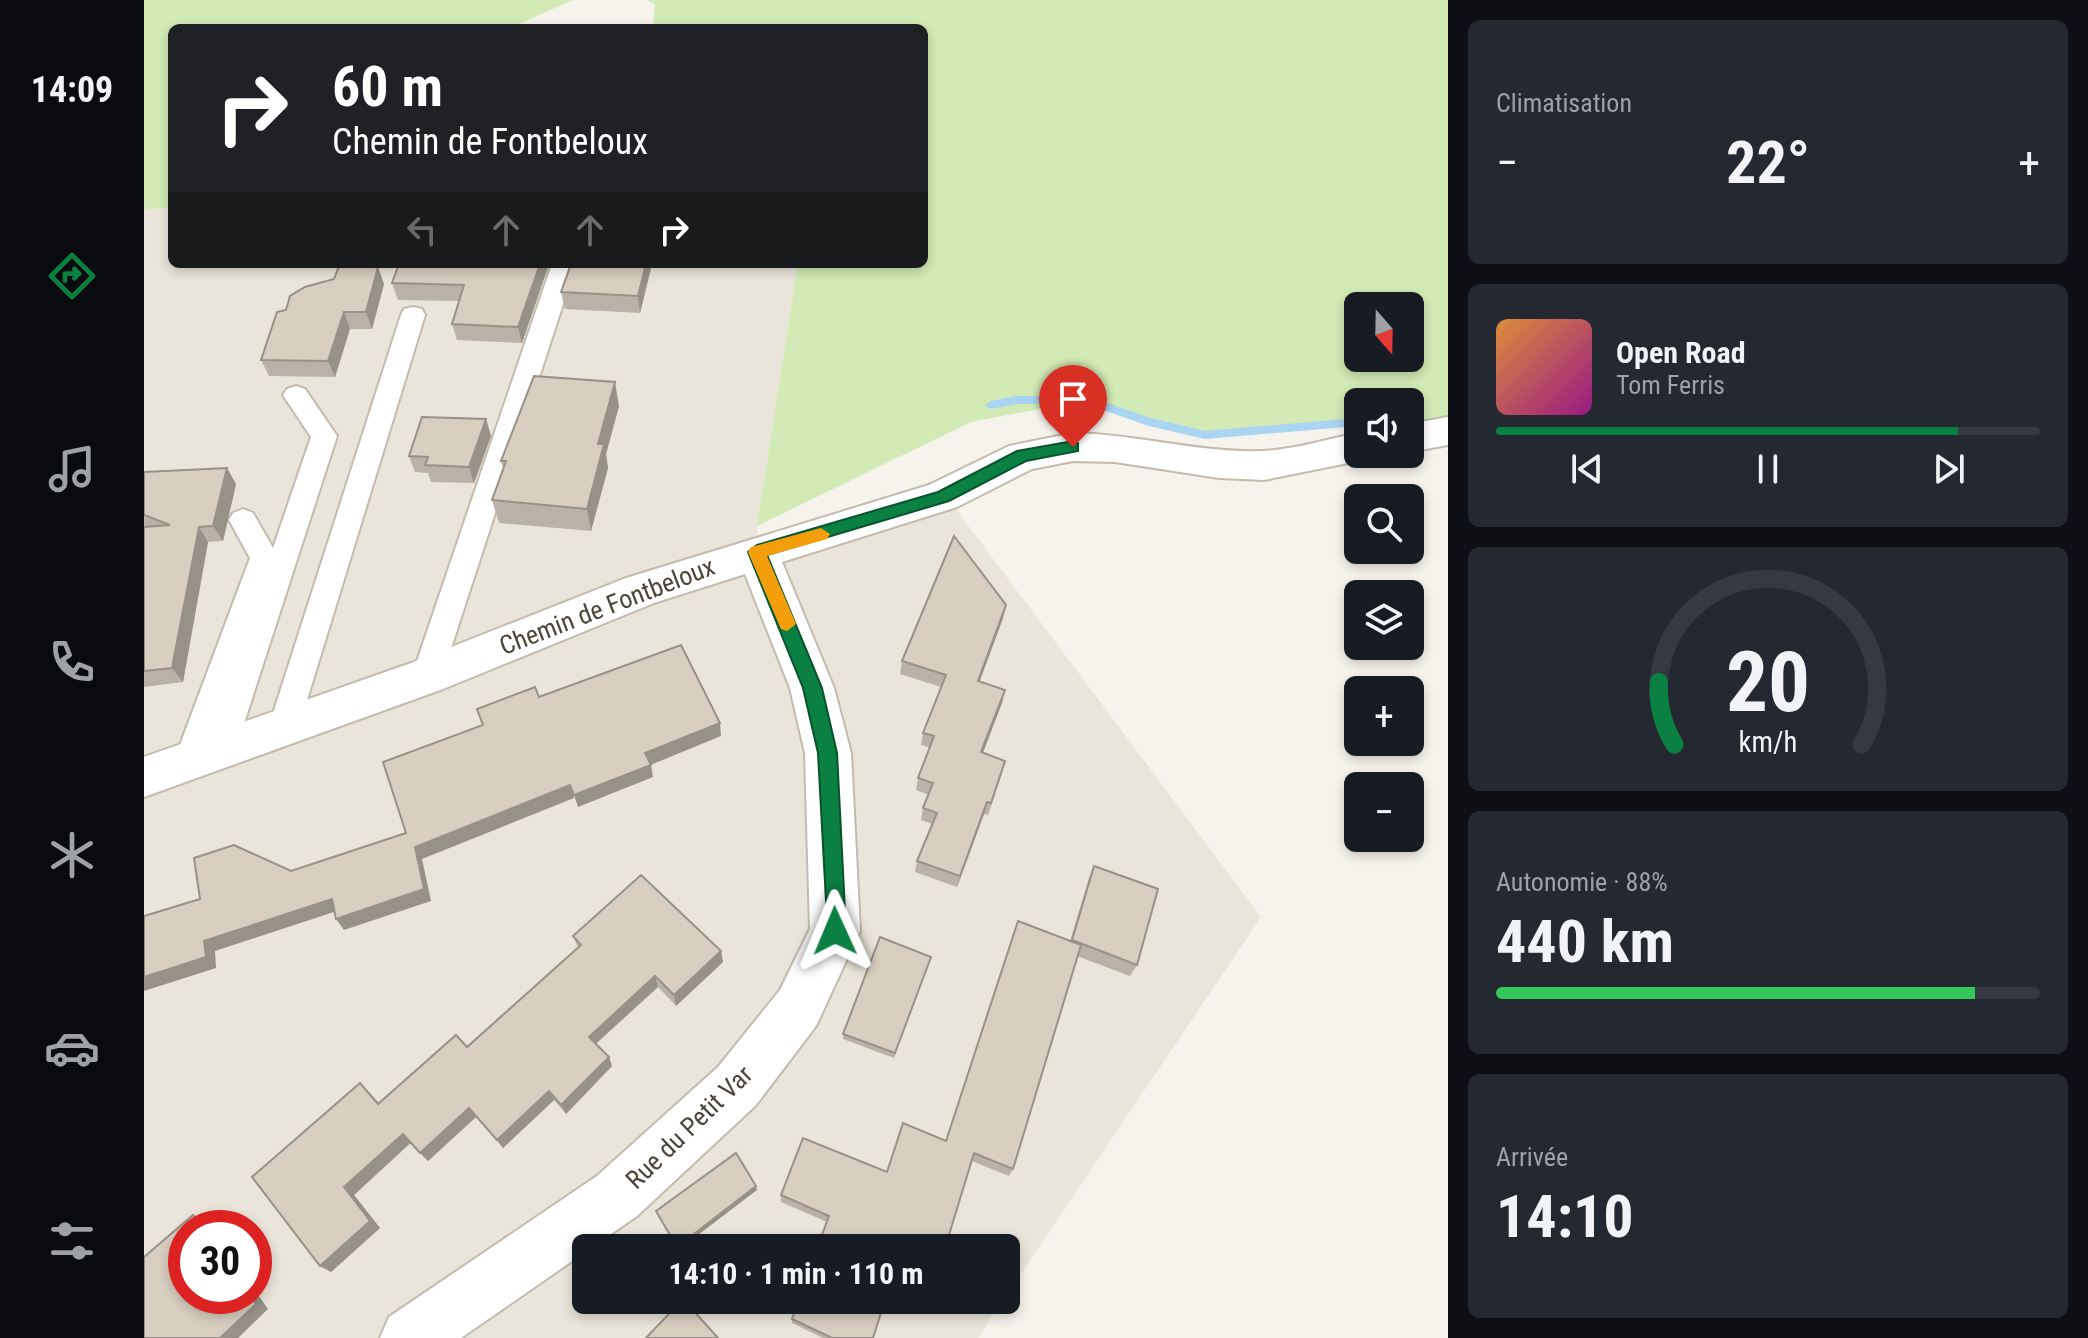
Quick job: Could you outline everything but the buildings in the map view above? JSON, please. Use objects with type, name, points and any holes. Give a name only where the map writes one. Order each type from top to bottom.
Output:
[{"type":"street","name":"Chemin de Fontbeloux","points":[[144,777],[427,676],[641,590],[943,496],[1023,456],[1060,449],[1115,448],[1219,464],[1264,466],[1344,450]]},
{"type":"street","name":"Rue du Petit Var","points":[[410,1338],[617,1196],[737,1086],[798,1008],[835,931],[828,753],[812,688],[757,552]]},
{"type":"lane","points":[[427,676],[563,268]]},
{"type":"lane","points":[[284,726],[413,315]]},
{"type":"lane","points":[[204,756],[324,436],[296,395]]},
{"type":"lane","points":[[204,756],[264,558],[243,520]]},
{"type":"shaded area","points":[[168,207],[168,268],[797,268],[757,526],[757,549],[950,501],[1261,917],[1020,1275],[1020,1234],[572,1234],[572,1314],[994,1314],[978,1338],[144,1338],[144,210]]},
{"type":"green space","points":[[144,0],[573,0],[519,24],[168,24],[168,207],[144,210]]},
{"type":"green space","points":[[647,0],[1448,0],[1448,431],[1424,431],[1424,388],[1344,388],[1344,425],[1205,435],[1087,400],[971,422],[757,526],[797,268],[928,268],[928,24],[653,24],[655,4]]},
{"type":"waterway","points":[[991,405],[1017,400],[1087,400],[1149,422],[1205,435],[1344,423]]},
{"type":"waterway","points":[[1424,425],[1448,429]]},
{"type":"slow traffic","points":[[787,624],[757,552],[821,534]]},
{"type":"route","points":[[835,931],[828,753],[812,688],[757,552],[943,496],[1023,456],[1073,447]]}]
